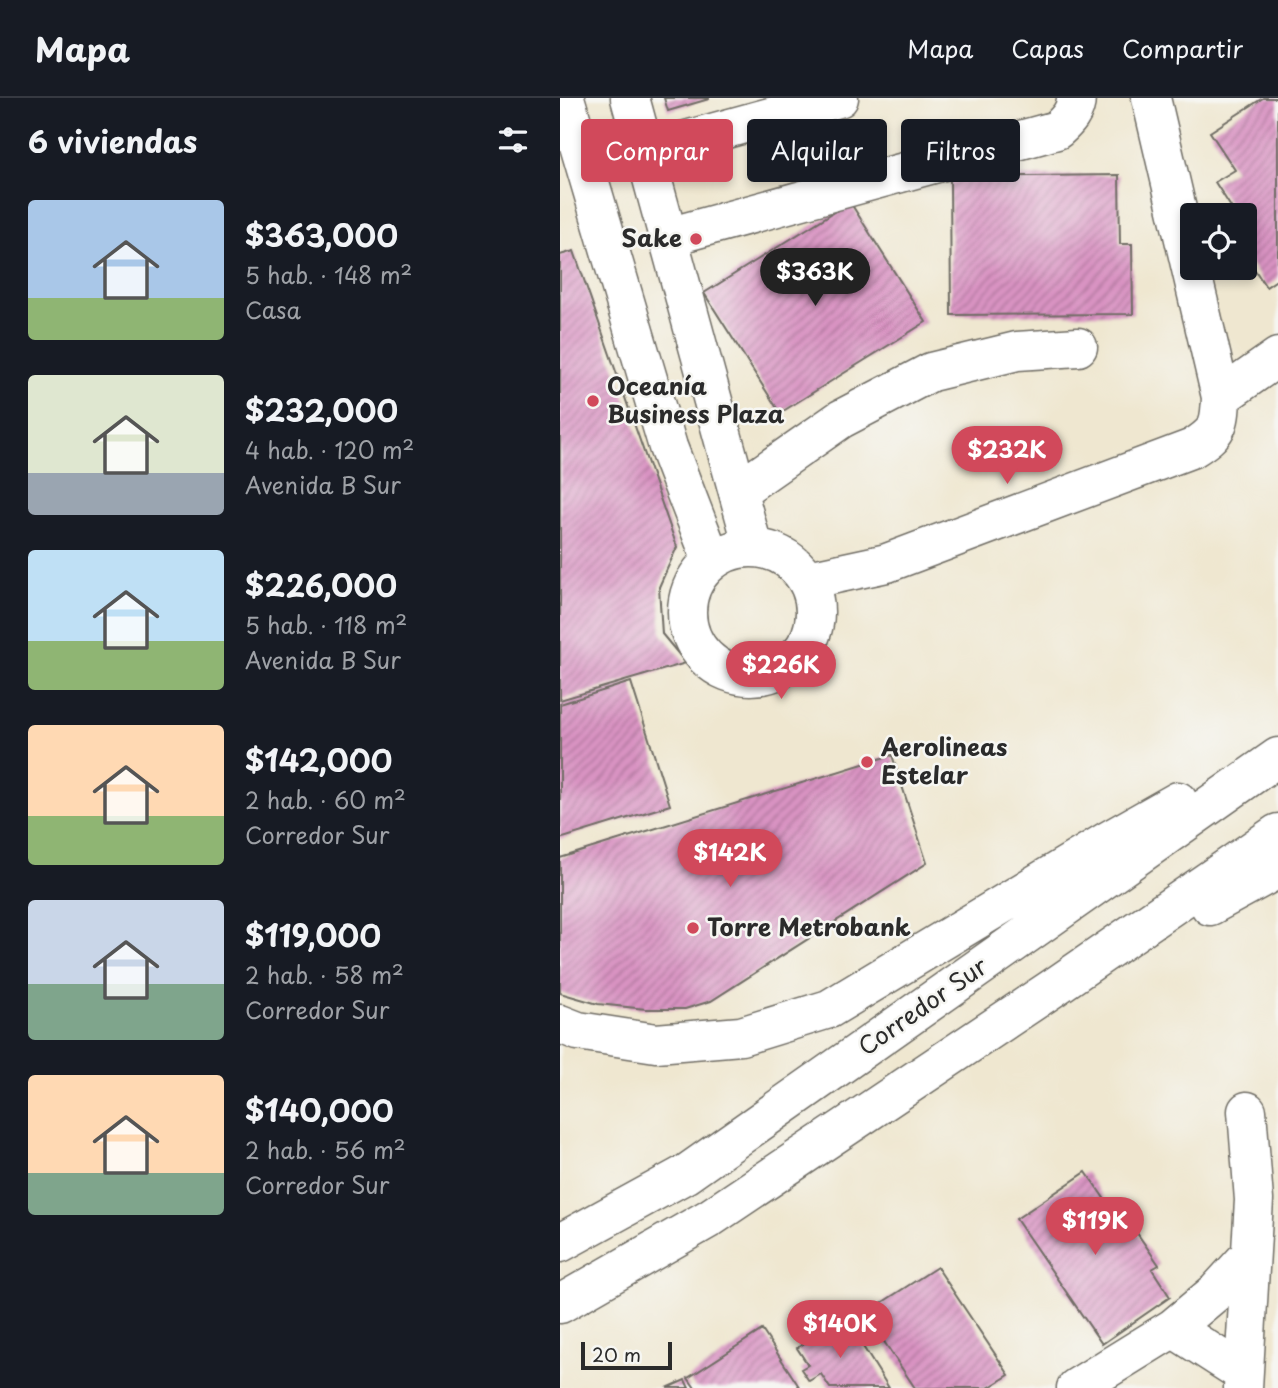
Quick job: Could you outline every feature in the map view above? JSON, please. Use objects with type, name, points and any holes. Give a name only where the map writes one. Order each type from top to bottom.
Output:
[{"type":"main road","points":[[630,98],[636,119]]},
{"type":"main road","points":[[733,127],[839,98]]},
{"type":"main road","points":[[668,237],[1057,130],[1069,119],[1076,98]]},
{"type":"main road","points":[[808,580],[887,563],[1193,448],[1210,437],[1220,422],[1221,397],[1152,98]]},
{"type":"main road","points":[[565,110],[668,447],[712,561]]},
{"type":"main road","points":[[654,182],[753,547]]},
{"type":"main road","points":[[738,491],[841,419],[931,372],[1017,351],[1079,347]]},
{"type":"main road","points":[[1221,397],[1278,358]]},
{"type":"main road","points":[[753,547],[775,551],[794,563],[808,580],[816,600],[816,621],[810,641],[797,659],[779,671],[759,676],[738,676],[718,668],[702,655],[691,636],[686,616],[688,595],[697,576],[712,561],[731,550],[753,547]]},
{"type":"main road","points":[[560,1024],[578,1031],[656,1043],[741,1036],[829,1009],[1109,840],[1278,746]]},
{"type":"main road","name":"Corredor Sur","points":[[560,1243],[686,1174],[1278,757]]},
{"type":"main road","points":[[560,1304],[709,1218],[1278,834]]},
{"type":"main road","points":[[1053,988],[1278,869]]},
{"type":"main road","points":[[1243,1380],[1254,1200],[1247,1111]]},
{"type":"main road","points":[[1076,1388],[1133,1372],[1174,1328],[1216,1292],[1249,1256]]},
{"type":"main road","points":[[1174,1328],[1243,1380]]},
{"type":"building","points":[[664,98],[709,98],[709,99],[668,111]]},
{"type":"building","points":[[1263,98],[1278,98],[1278,279],[1266,287],[1257,273],[1257,203],[1228,203],[1215,182],[1235,170],[1210,132]]},
{"type":"building","points":[[1119,175],[1120,244],[1132,244],[1133,314],[951,315],[950,182],[1020,182],[1020,176]]},
{"type":"building","points":[[850,202],[926,322],[780,413],[704,293]]},
{"type":"building","name":"Oceanía Business Plaza","points":[[574,251],[677,547],[659,587],[662,634],[686,663],[560,700],[560,255]]},
{"type":"building","points":[[631,682],[670,805],[560,839],[560,704]]},
{"type":"building","name":"Torre Metrobank","points":[[892,755],[927,863],[711,1001],[685,1009],[646,1009],[598,1004],[560,993],[560,858]]},
{"type":"building","points":[[1086,1172],[1117,1217],[1123,1213],[1159,1265],[1152,1269],[1170,1297],[1102,1344],[1016,1219]]},
{"type":"building","points":[[937,1267],[1009,1375],[988,1388],[915,1388],[877,1331],[884,1327],[872,1309]]},
{"type":"building","points":[[845,1318],[889,1388],[830,1388],[821,1374],[809,1381],[801,1369],[808,1365],[797,1348]]},
{"type":"building","points":[[762,1330],[800,1388],[695,1388],[688,1378]]},
{"type":"building","points":[[685,1380],[689,1388],[667,1388]]},
{"type":"place","name":"Sake","points":[[696,239]]},
{"type":"place","name":"Oceanía Business Plaza","points":[[593,401]]},
{"type":"place","name":"Aerolineas Estelar","points":[[867,762]]},
{"type":"place","name":"Torre Metrobank","points":[[693,928]]}]
